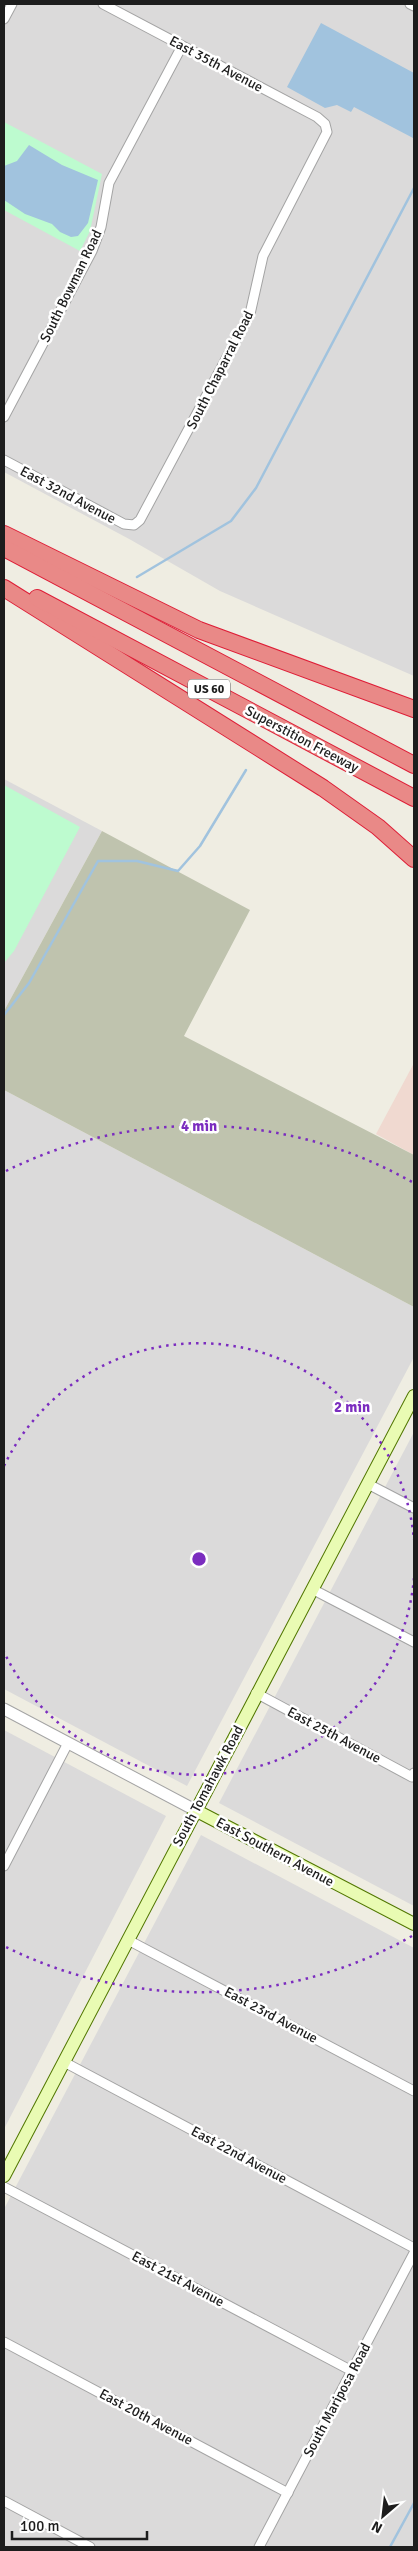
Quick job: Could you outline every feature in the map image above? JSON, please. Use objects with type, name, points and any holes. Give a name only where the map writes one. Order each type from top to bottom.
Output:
[{"type":"highway","points":[[4,534],[200,630],[414,710]]},
{"type":"highway","name":"US 60","points":[[4,548],[414,766]]},
{"type":"highway","name":"Superstition Freeway","points":[[4,580],[414,798]]},
{"type":"highway","points":[[4,588],[323,788],[378,827],[414,859]]},
{"type":"main road","name":"South Tomahawk Road","points":[[5,2169],[64,2062],[256,1693],[414,1396]]},
{"type":"main road","name":"East Southern Avenue","points":[[195,1810],[414,1924]]},
{"type":"street","points":[[4,19],[12,4]]},
{"type":"street","name":"East 35th Avenue","points":[[103,4],[317,117],[326,126]]},
{"type":"street","points":[[410,4],[414,6]]},
{"type":"street","name":"South Bowman Road","points":[[4,417],[92,251],[101,227],[109,183],[182,46]]},
{"type":"street","name":"South Chaparral Road","points":[[134,525],[142,518],[250,314],[263,256],[325,138],[326,126]]},
{"type":"street","name":"East 32nd Avenue","points":[[4,460],[124,524],[134,525]]},
{"type":"street","points":[[368,1484],[414,1508]]},
{"type":"street","points":[[312,1589],[414,1642]]},
{"type":"street","name":"East 25th Avenue","points":[[256,1693],[413,1775]]},
{"type":"street","name":"East Southern Avenue","points":[[4,1709],[195,1810]]},
{"type":"street","points":[[4,1866],[68,1743]]},
{"type":"street","name":"East 23rd Avenue","points":[[128,1940],[414,2090]]},
{"type":"street","name":"East 22nd Avenue","points":[[64,2062],[414,2248]]},
{"type":"street","name":"East 21st Avenue","points":[[4,2186],[352,2371]]},
{"type":"street","name":"South Mariposa Road","points":[[259,2547],[414,2253]]},
{"type":"street","name":"East 20th Avenue","points":[[4,2342],[288,2493]]},
{"type":"street","points":[[4,2501],[90,2547]]},
{"type":"shaded area","points":[[4,4],[414,4],[414,676],[220,591],[131,540],[4,472]]},
{"type":"shaded area","points":[[4,779],[102,831],[4,1011]]},
{"type":"shaded area","points":[[102,831],[250,910],[184,1036],[414,1155],[414,1307],[4,1090],[4,1011]]},
{"type":"shaded area","points":[[414,1063],[414,1155],[376,1134]]},
{"type":"shaded area","points":[[4,1090],[414,1307],[414,1357],[187,1786],[4,1689]]},
{"type":"shaded area","points":[[414,1432],[414,1906],[219,1803]]},
{"type":"shaded area","points":[[4,1730],[166,1816],[4,2129]]},
{"type":"shaded area","points":[[201,1835],[414,1948],[414,2547],[4,2547],[4,2209]]},
{"type":"green space","points":[[4,122],[102,174],[90,231],[80,251],[4,210]]},
{"type":"green space","points":[[4,785],[80,827],[14,951],[4,963]]},
{"type":"water","points":[[321,23],[414,73],[413,138],[354,107],[351,112],[337,105],[325,108],[287,87]]},
{"type":"water","points":[[29,145],[62,165],[98,180],[88,223],[78,236],[71,237],[60,232],[52,224],[25,214],[4,200],[4,166],[17,161]]},
{"type":"waterway","points":[[137,577],[231,521],[256,488],[414,188]]},
{"type":"waterway","points":[[4,1015],[29,983],[98,861],[137,861],[178,871],[200,846],[246,770]]},
{"type":"waterway","points":[[390,2547],[414,2503]]}]
